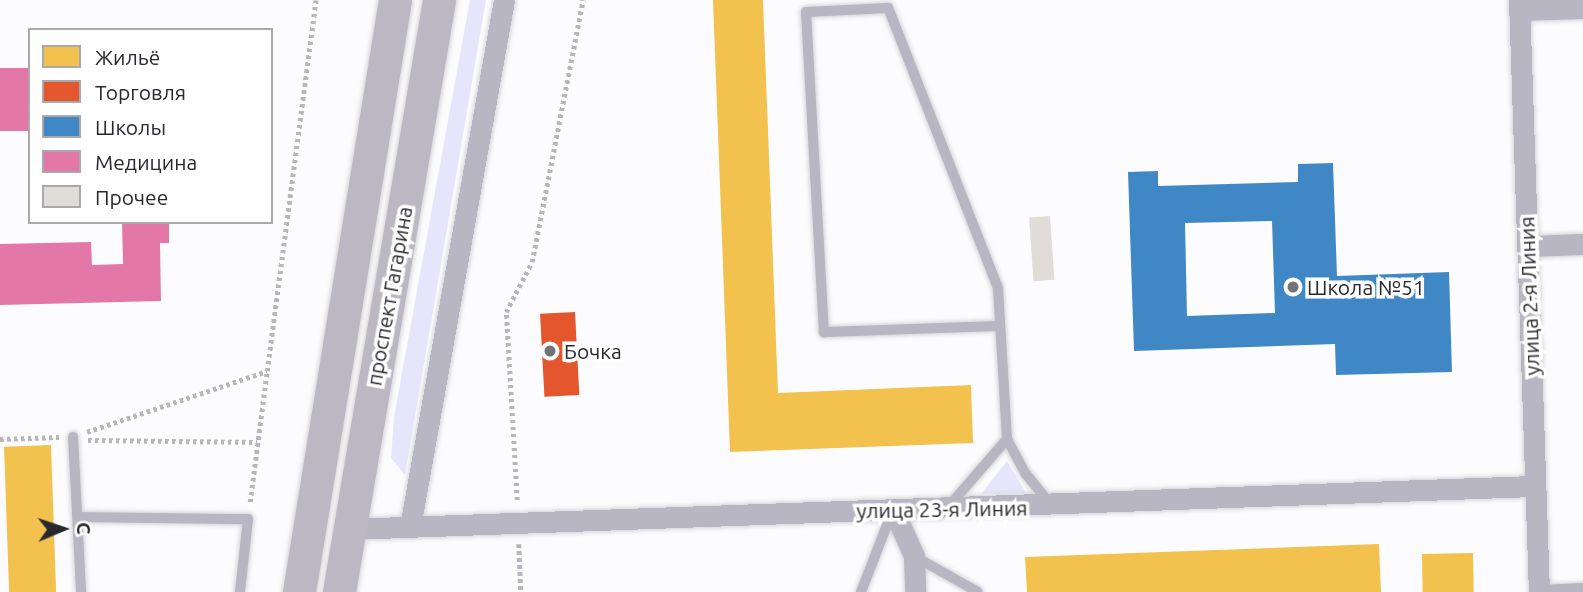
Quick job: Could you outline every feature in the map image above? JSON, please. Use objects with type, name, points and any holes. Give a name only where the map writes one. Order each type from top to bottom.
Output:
[{"type":"main road","name":"проспект Гагарина","points":[[299,592],[396,0]]},
{"type":"main road","name":"проспект Гагарина","points":[[340,592],[439,0]]},
{"type":"street","points":[[410,527],[504,0]]},
{"type":"street","points":[[1519,5],[1583,8]]},
{"type":"street","name":"улица 2-я Линия","points":[[1519,5],[1539,591]]},
{"type":"street","points":[[1528,246],[1583,244]]},
{"type":"street","name":"улица 23-я Линия","points":[[349,529],[893,509],[1052,506],[1535,486]]},
{"type":"street","points":[[893,509],[914,556],[915,592]]},
{"type":"lane","points":[[999,326],[824,332],[806,12],[888,4],[998,288],[1007,439],[1026,474],[1052,506]]},
{"type":"lane","points":[[73,436],[80,592]]},
{"type":"lane","points":[[947,508],[1007,439]]},
{"type":"lane","points":[[861,592],[893,509]]},
{"type":"lane","points":[[78,517],[248,519],[240,592]]},
{"type":"lane","points":[[914,556],[978,592]]},
{"type":"lane","points":[[1539,591],[1583,588]]},
{"type":"path","points":[[248,519],[316,0]]},
{"type":"path","points":[[521,592],[506,312],[532,262],[583,0]]},
{"type":"path","points":[[0,439],[73,436],[267,371]]},
{"type":"path","points":[[73,436],[100,443],[257,442]]},
{"type":"shaded area","points":[[470,0],[486,0],[405,475],[391,458],[394,417]]},
{"type":"shaded area","points":[[1007,461],[1026,493],[981,494]]},
{"type":"building: Жильё","points":[[713,0],[763,0],[778,393],[971,385],[973,443],[730,452]]},
{"type":"building: Жильё","points":[[51,445],[56,592],[9,592],[4,447]]},
{"type":"building: Жильё","points":[[1379,544],[1381,592],[1027,592],[1025,557]]},
{"type":"building: Жильё","points":[[1473,553],[1474,592],[1423,592],[1422,554]]},
{"type":"building: Торговля","points":[[575,312],[579,395],[544,397],[540,314]]},
{"type":"building: Школы","points":[[1333,163],[1337,276],[1449,272],[1452,372],[1336,375],[1335,344],[1134,351],[1128,172],[1158,171],[1158,186],[1298,182],[1298,164]],"holes":[[[1272,221],[1275,313],[1187,316],[1185,223]]]},
{"type":"building: Медицина","points":[[0,68],[28,68],[28,131],[0,131]]},
{"type":"building: Медицина","points":[[122,224],[169,224],[169,243],[160,243],[161,301],[0,305],[0,244],[91,242],[92,265],[123,264]]},
{"type":"building: Прочее","points":[[1050,216],[1054,280],[1034,281],[1029,217]]},
{"type":"place","name":"Школа №51","points":[[1293,287]]},
{"type":"place","name":"Бочка","points":[[550,351]]}]
